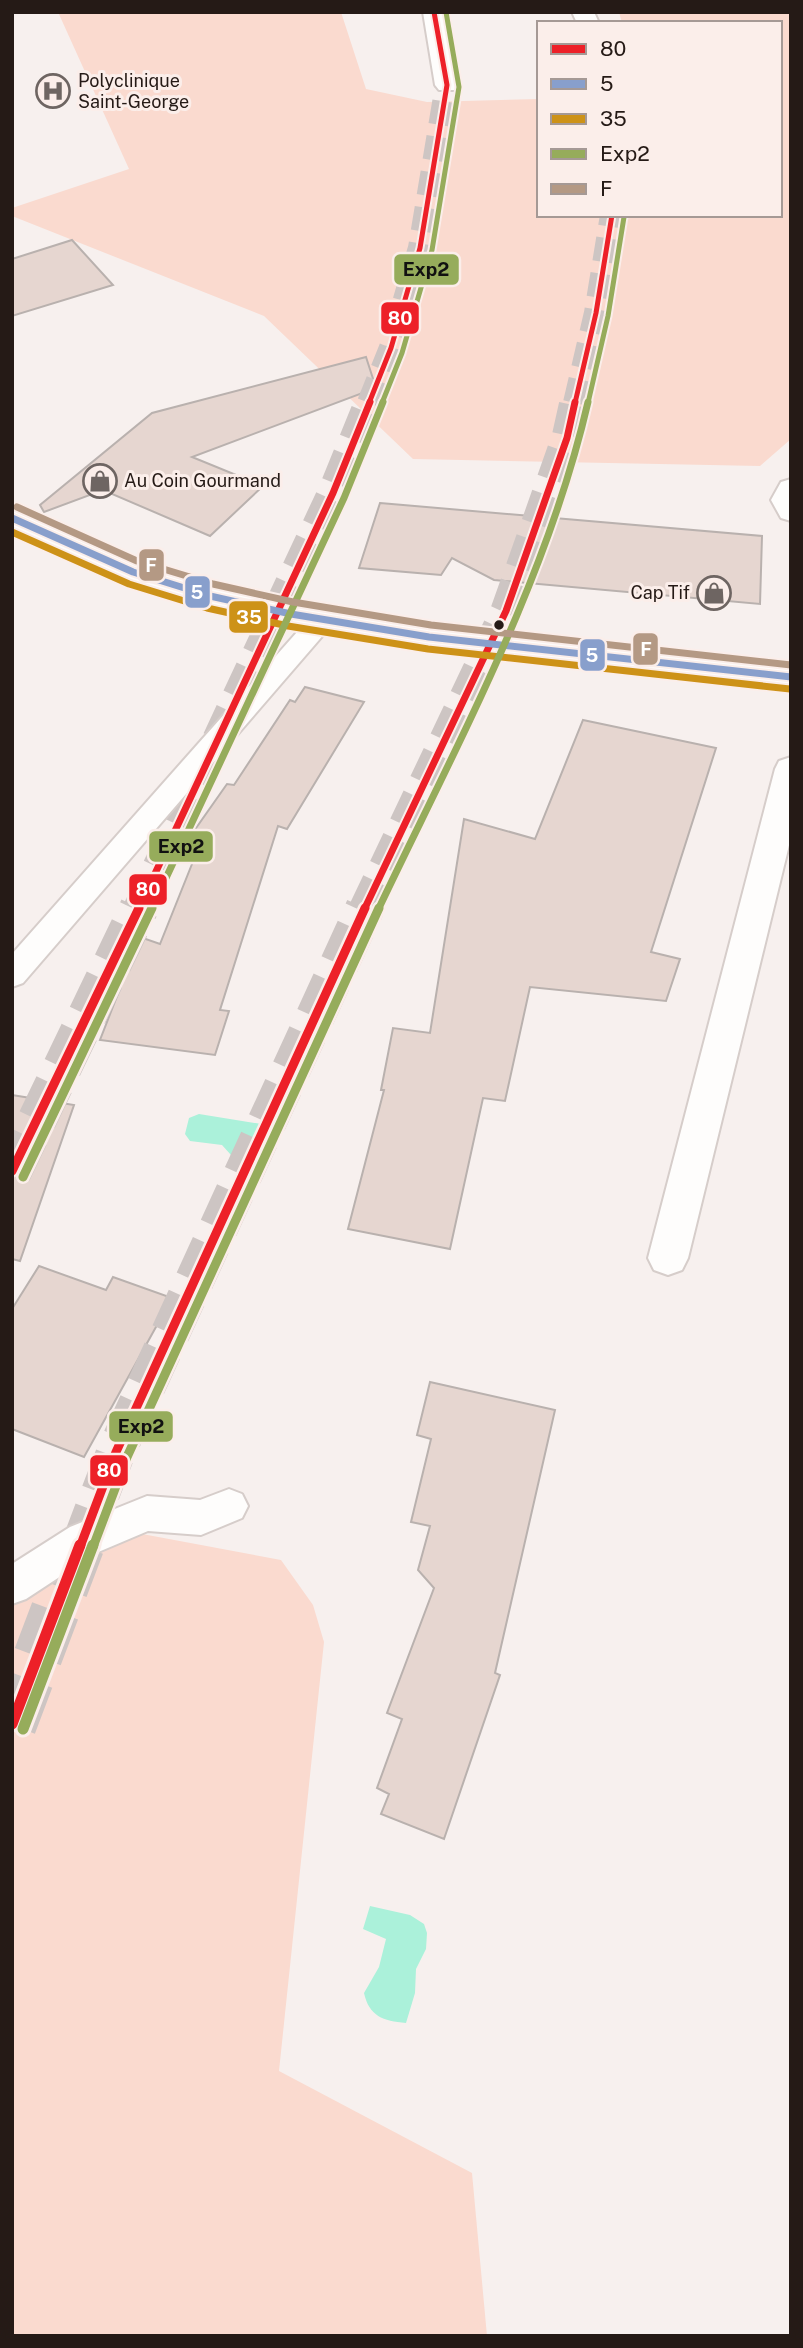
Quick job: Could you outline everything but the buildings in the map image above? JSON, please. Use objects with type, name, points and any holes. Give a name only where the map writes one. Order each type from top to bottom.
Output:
[{"type":"main road","points":[[434,12],[447,85]]},
{"type":"main road","points":[[791,488],[786,500],[791,512]]},
{"type":"main road","points":[[12,518],[133,572],[210,596],[322,620],[522,649],[791,677]]},
{"type":"main road","points":[[668,1258],[791,769]]},
{"type":"lane","points":[[12,975],[322,620]]},
{"type":"lane","points":[[12,1586],[83,1540],[147,1513],[201,1518],[229,1506]]},
{"type":"shaded area","points":[[58,12],[341,12],[366,89],[427,102],[537,99],[537,217],[782,217],[782,21],[621,21],[619,12],[791,12],[791,439],[760,466],[413,459],[264,316],[12,216],[12,208],[129,169]]},
{"type":"shaded area","points":[[199,1114],[280,1127],[270,1161],[231,1155],[222,1145],[190,1141],[185,1134],[189,1118]]},
{"type":"shaded area","points":[[94,1525],[281,1560],[313,1605],[324,1642],[279,2071],[472,2173],[487,2336],[12,2336],[12,1575]]},
{"type":"shaded area","points":[[370,1906],[410,1915],[424,1924],[427,1933],[426,1949],[416,1969],[415,1993],[406,2023],[378,2016],[366,2001],[364,1993],[379,1967],[386,1939],[363,1929]]},
{"type":"tunnel","points":[[369,403],[391,348],[420,248],[447,85]]},
{"type":"tunnel","points":[[575,403],[596,313],[612,217]]},
{"type":"tunnel","points":[[138,910],[333,493],[370,402]]},
{"type":"tunnel","points":[[364,910],[506,611],[567,438],[575,402]]},
{"type":"tunnel","points":[[12,1172],[139,908]]},
{"type":"tunnel","points":[[80,1547],[116,1452],[365,908]]},
{"type":"tunnel","points":[[12,1725],[80,1545]]},
{"type":"transit line","name":"80","points":[[12,1171],[82,1030],[333,493],[391,348],[420,248],[447,85],[434,12]]},
{"type":"transit line","name":"Exp2","points":[[23,1177],[93,1035],[344,498],[402,353],[432,250],[459,87],[446,12]]},
{"type":"transit line","name":"80","points":[[12,1724],[116,1452],[354,932],[506,611],[567,438],[596,313],[612,217]]},
{"type":"transit line","name":"Exp2","points":[[23,1729],[127,1457],[365,937],[518,615],[579,441],[608,316],[624,217]]},
{"type":"transit line","name":"F","points":[[17,507],[137,561],[213,584],[293,602],[431,625],[791,665]]},
{"type":"transit line","name":"5","points":[[12,518],[133,572],[210,596],[291,614],[429,637],[791,677]]},
{"type":"transit line","name":"35","points":[[12,532],[129,584],[207,608],[288,626],[428,649],[790,689]]},
{"type":"place","name":"Polyclinique Saint-George","points":[[53,91]]},
{"type":"place","name":"Au Coin Gourmand","points":[[100,481]]},
{"type":"place","name":"Cap Tif","points":[[714,593]]}]
